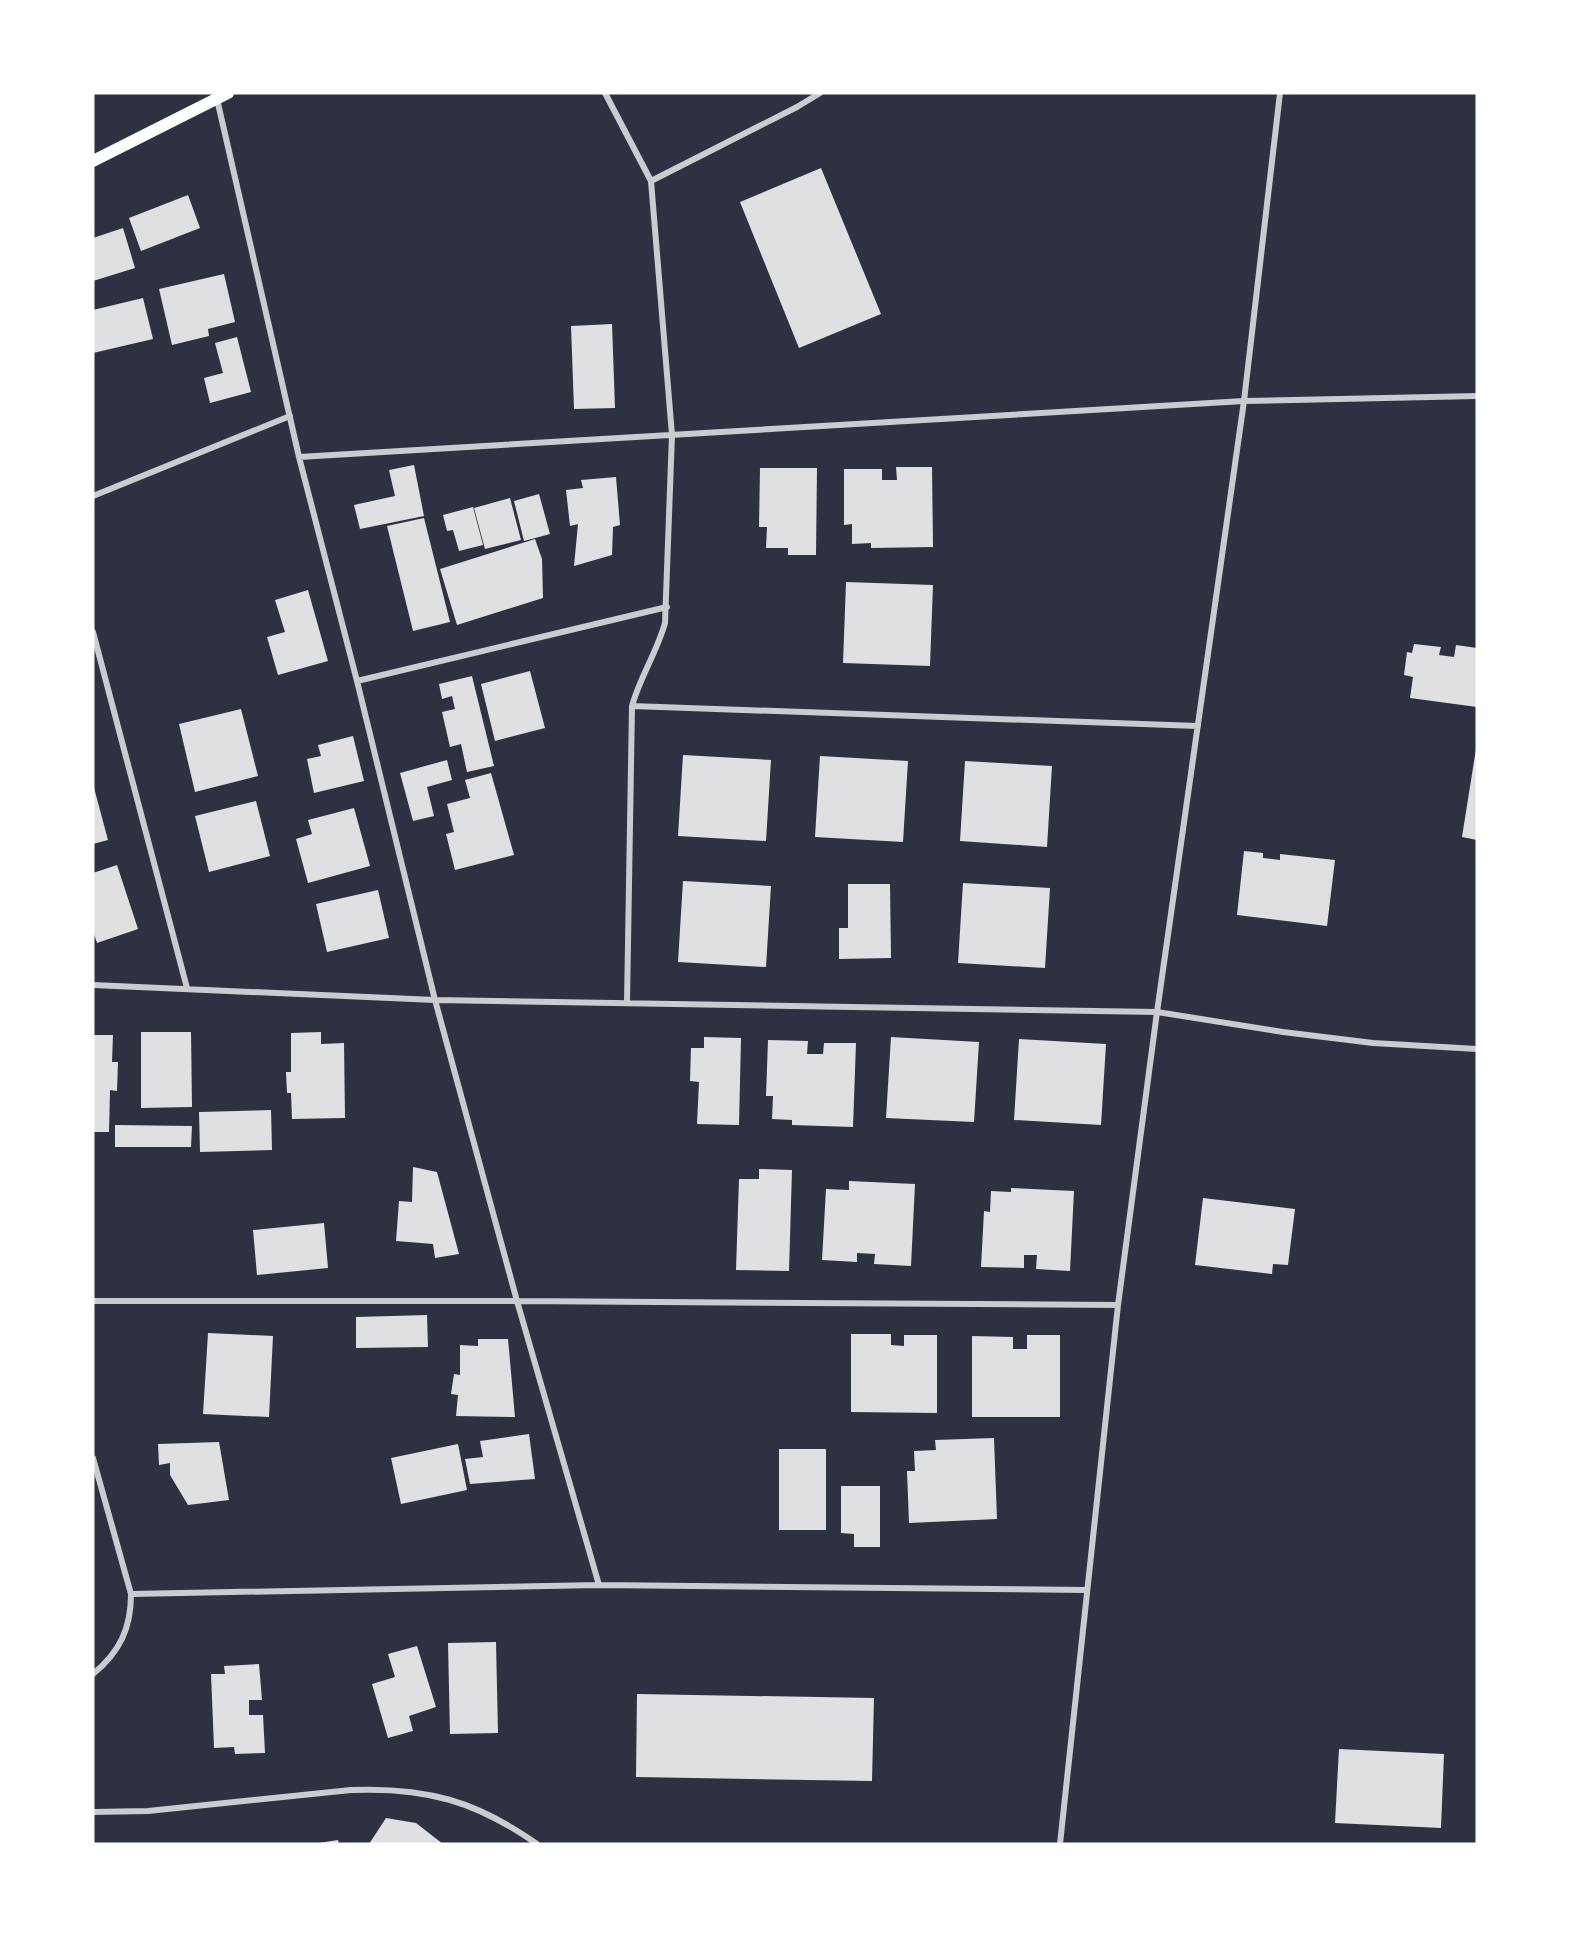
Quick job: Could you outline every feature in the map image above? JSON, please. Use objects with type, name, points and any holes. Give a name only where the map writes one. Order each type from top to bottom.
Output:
[{"type":"main road","points":[[93,161],[222,96]]},
{"type":"street","points":[[605,93],[651,181],[672,435],[665,623],[632,706],[627,1003]]},
{"type":"street","points":[[651,181],[820,93]]},
{"type":"street","points":[[1060,1844],[1118,1305],[1157,1012],[1244,401],[1280,93]]},
{"type":"street","points":[[222,96],[299,457],[357,681],[435,1000],[517,1300],[599,1585]]},
{"type":"street","points":[[299,457],[1244,401],[1477,396]]},
{"type":"street","points":[[93,496],[290,416]]},
{"type":"street","points":[[357,681],[667,607]]},
{"type":"street","points":[[93,632],[187,988]]},
{"type":"street","points":[[632,706],[1198,726]]},
{"type":"street","points":[[93,985],[435,1000],[1157,1012],[1283,1032],[1373,1043],[1477,1049]]},
{"type":"street","points":[[93,1301],[517,1300],[1118,1305]]},
{"type":"street","points":[[93,1458],[131,1594],[131,1616],[125,1636],[115,1651],[93,1674]]},
{"type":"street","points":[[131,1594],[599,1585],[1086,1590]]},
{"type":"street","points":[[93,1812],[148,1811],[340,1791],[383,1789],[449,1798],[505,1824],[537,1844]]},
{"type":"building","points":[[821,168],[881,314],[799,348],[740,202]]},
{"type":"building","points":[[188,195],[200,228],[141,251],[129,218]]},
{"type":"building","points":[[123,228],[135,268],[93,281],[93,238]]},
{"type":"building","points":[[224,274],[235,322],[208,329],[209,336],[172,345],[159,289]]},
{"type":"building","points":[[143,298],[153,339],[93,353],[93,310]]},
{"type":"building","points":[[612,324],[615,408],[574,409],[571,326]]},
{"type":"building","points":[[237,337],[251,392],[210,403],[204,378],[223,373],[215,343]]},
{"type":"building","points":[[414,465],[424,516],[360,529],[354,505],[395,496],[389,470]]},
{"type":"building","points":[[896,467],[932,467],[933,547],[871,548],[871,543],[852,544],[852,524],[844,525],[844,469],[882,469],[882,480],[897,480]]},
{"type":"building","points":[[760,468],[817,468],[816,555],[788,555],[788,548],[766,548],[767,527],[759,527]]},
{"type":"building","points":[[616,477],[620,525],[613,527],[612,555],[574,566],[578,524],[570,526],[566,490],[583,488],[581,480]]},
{"type":"building","points":[[539,494],[550,534],[524,541],[514,501]]},
{"type":"building","points":[[510,498],[521,540],[485,549],[474,508]]},
{"type":"building","points":[[473,507],[483,545],[459,551],[453,530],[447,531],[443,515]]},
{"type":"building","points":[[424,518],[450,622],[413,631],[387,526]]},
{"type":"building","points":[[535,539],[542,559],[543,598],[457,625],[440,569]]},
{"type":"building","points":[[846,582],[933,585],[930,666],[843,663]]},
{"type":"building","points":[[308,590],[328,661],[278,675],[267,637],[285,632],[275,600]]},
{"type":"building","points":[[1414,644],[1441,647],[1439,655],[1454,657],[1456,645],[1477,648],[1477,707],[1410,698],[1413,677],[1404,675],[1407,652],[1412,653]]},
{"type":"building","points":[[530,671],[545,728],[495,741],[481,684]]},
{"type":"building","points":[[472,676],[494,766],[467,772],[461,744],[450,747],[442,712],[455,709],[452,696],[442,699],[439,684]]},
{"type":"building","points":[[241,709],[258,776],[195,792],[179,724]]},
{"type":"building","points":[[353,736],[364,781],[314,793],[307,759],[321,756],[318,745]]},
{"type":"building","points":[[1477,749],[1477,840],[1462,837]]},
{"type":"building","points":[[683,755],[771,760],[766,841],[678,836]]},
{"type":"building","points":[[820,756],[908,761],[903,842],[815,837]]},
{"type":"building","points":[[447,760],[452,780],[427,787],[434,816],[413,821],[400,773]]},
{"type":"building","points":[[965,761],[1052,766],[1047,847],[960,841]]},
{"type":"building","points":[[491,773],[514,855],[455,870],[446,834],[454,832],[447,804],[470,798],[465,780]]},
{"type":"building","points":[[93,784],[108,840],[93,844]]},
{"type":"building","points":[[256,801],[270,856],[209,872],[195,816]]},
{"type":"building","points":[[354,808],[370,866],[308,883],[296,839],[312,834],[308,820]]},
{"type":"building","points":[[1244,851],[1263,853],[1263,858],[1280,860],[1280,854],[1335,860],[1327,926],[1237,915]]},
{"type":"building","points":[[117,865],[138,929],[97,943],[93,931],[93,873]]},
{"type":"building","points":[[683,881],[771,886],[766,967],[678,962]]},
{"type":"building","points":[[963,883],[1050,888],[1045,968],[958,963]]},
{"type":"building","points":[[848,884],[890,884],[891,958],[839,959],[839,928],[848,928]]},
{"type":"building","points":[[378,890],[389,938],[327,952],[316,904]]},
{"type":"building","points":[[141,1032],[191,1032],[192,1107],[141,1108]]},
{"type":"building","points":[[321,1032],[321,1044],[344,1043],[345,1118],[292,1119],[291,1093],[287,1093],[286,1072],[291,1072],[291,1033]]},
{"type":"building","points":[[93,1035],[113,1035],[112,1062],[118,1062],[117,1091],[110,1090],[109,1132],[93,1132]]},
{"type":"building","points":[[704,1037],[741,1038],[739,1125],[697,1124],[699,1082],[690,1081],[691,1048],[704,1048]]},
{"type":"building","points":[[891,1037],[979,1042],[974,1122],[886,1118]]},
{"type":"building","points":[[1019,1039],[1106,1044],[1101,1125],[1014,1120]]},
{"type":"building","points":[[768,1040],[808,1041],[807,1054],[823,1054],[824,1043],[856,1043],[853,1127],[792,1125],[792,1120],[772,1119],[773,1096],[766,1096]]},
{"type":"building","points":[[271,1110],[272,1150],[200,1152],[199,1112]]},
{"type":"building","points":[[115,1125],[192,1126],[191,1147],[115,1147]]},
{"type":"building","points":[[413,1167],[437,1172],[459,1254],[435,1258],[433,1244],[396,1241],[399,1201],[412,1202]]},
{"type":"building","points":[[759,1169],[792,1170],[789,1271],[736,1270],[739,1179],[759,1179]]},
{"type":"building","points":[[849,1181],[915,1184],[911,1266],[874,1264],[875,1254],[857,1253],[857,1262],[822,1260],[826,1189],[849,1190]]},
{"type":"building","points":[[1011,1188],[1074,1191],[1070,1271],[1036,1269],[1037,1255],[1024,1255],[1024,1268],[981,1267],[984,1211],[990,1212],[991,1191],[1011,1192]]},
{"type":"building","points":[[1203,1198],[1295,1209],[1288,1265],[1273,1264],[1272,1274],[1195,1265]]},
{"type":"building","points":[[324,1223],[328,1268],[257,1275],[253,1230]]},
{"type":"building","points":[[427,1315],[428,1347],[356,1348],[356,1317]]},
{"type":"building","points":[[208,1333],[273,1336],[269,1417],[203,1414]]},
{"type":"building","points":[[851,1334],[891,1334],[891,1345],[904,1346],[904,1335],[937,1335],[937,1413],[851,1412]]},
{"type":"building","points":[[1027,1335],[1060,1335],[1060,1417],[972,1417],[972,1336],[1013,1337],[1013,1349],[1027,1349]]},
{"type":"building","points":[[478,1339],[508,1339],[515,1417],[456,1416],[458,1395],[451,1394],[454,1374],[460,1375],[460,1345],[478,1346]]},
{"type":"building","points":[[529,1434],[535,1479],[470,1484],[465,1459],[483,1457],[480,1441]]},
{"type":"building","points":[[994,1438],[997,1519],[909,1523],[907,1471],[915,1471],[914,1451],[936,1450],[935,1440]]},
{"type":"building","points":[[219,1442],[229,1500],[188,1505],[170,1475],[170,1463],[159,1465],[158,1444]]},
{"type":"building","points":[[458,1444],[467,1490],[401,1504],[391,1458]]},
{"type":"building","points":[[779,1449],[826,1449],[826,1530],[779,1530]]},
{"type":"building","points":[[841,1486],[880,1486],[880,1547],[854,1547],[854,1534],[841,1533]]},
{"type":"building","points":[[496,1642],[498,1733],[450,1734],[448,1643]]},
{"type":"building","points":[[417,1646],[436,1707],[409,1716],[413,1731],[388,1738],[372,1684],[395,1677],[388,1654]]},
{"type":"building","points":[[259,1664],[262,1700],[249,1700],[249,1715],[263,1715],[265,1753],[235,1754],[234,1747],[214,1748],[211,1674],[225,1674],[224,1666]]},
{"type":"building","points":[[637,1694],[874,1698],[872,1781],[636,1777]]},
{"type":"building","points":[[1339,1749],[1444,1754],[1441,1828],[1335,1823]]},
{"type":"building","points":[[386,1818],[416,1823],[443,1844],[369,1844]]},
{"type":"building","points":[[338,1840],[339,1844],[319,1844],[319,1843]]}]
